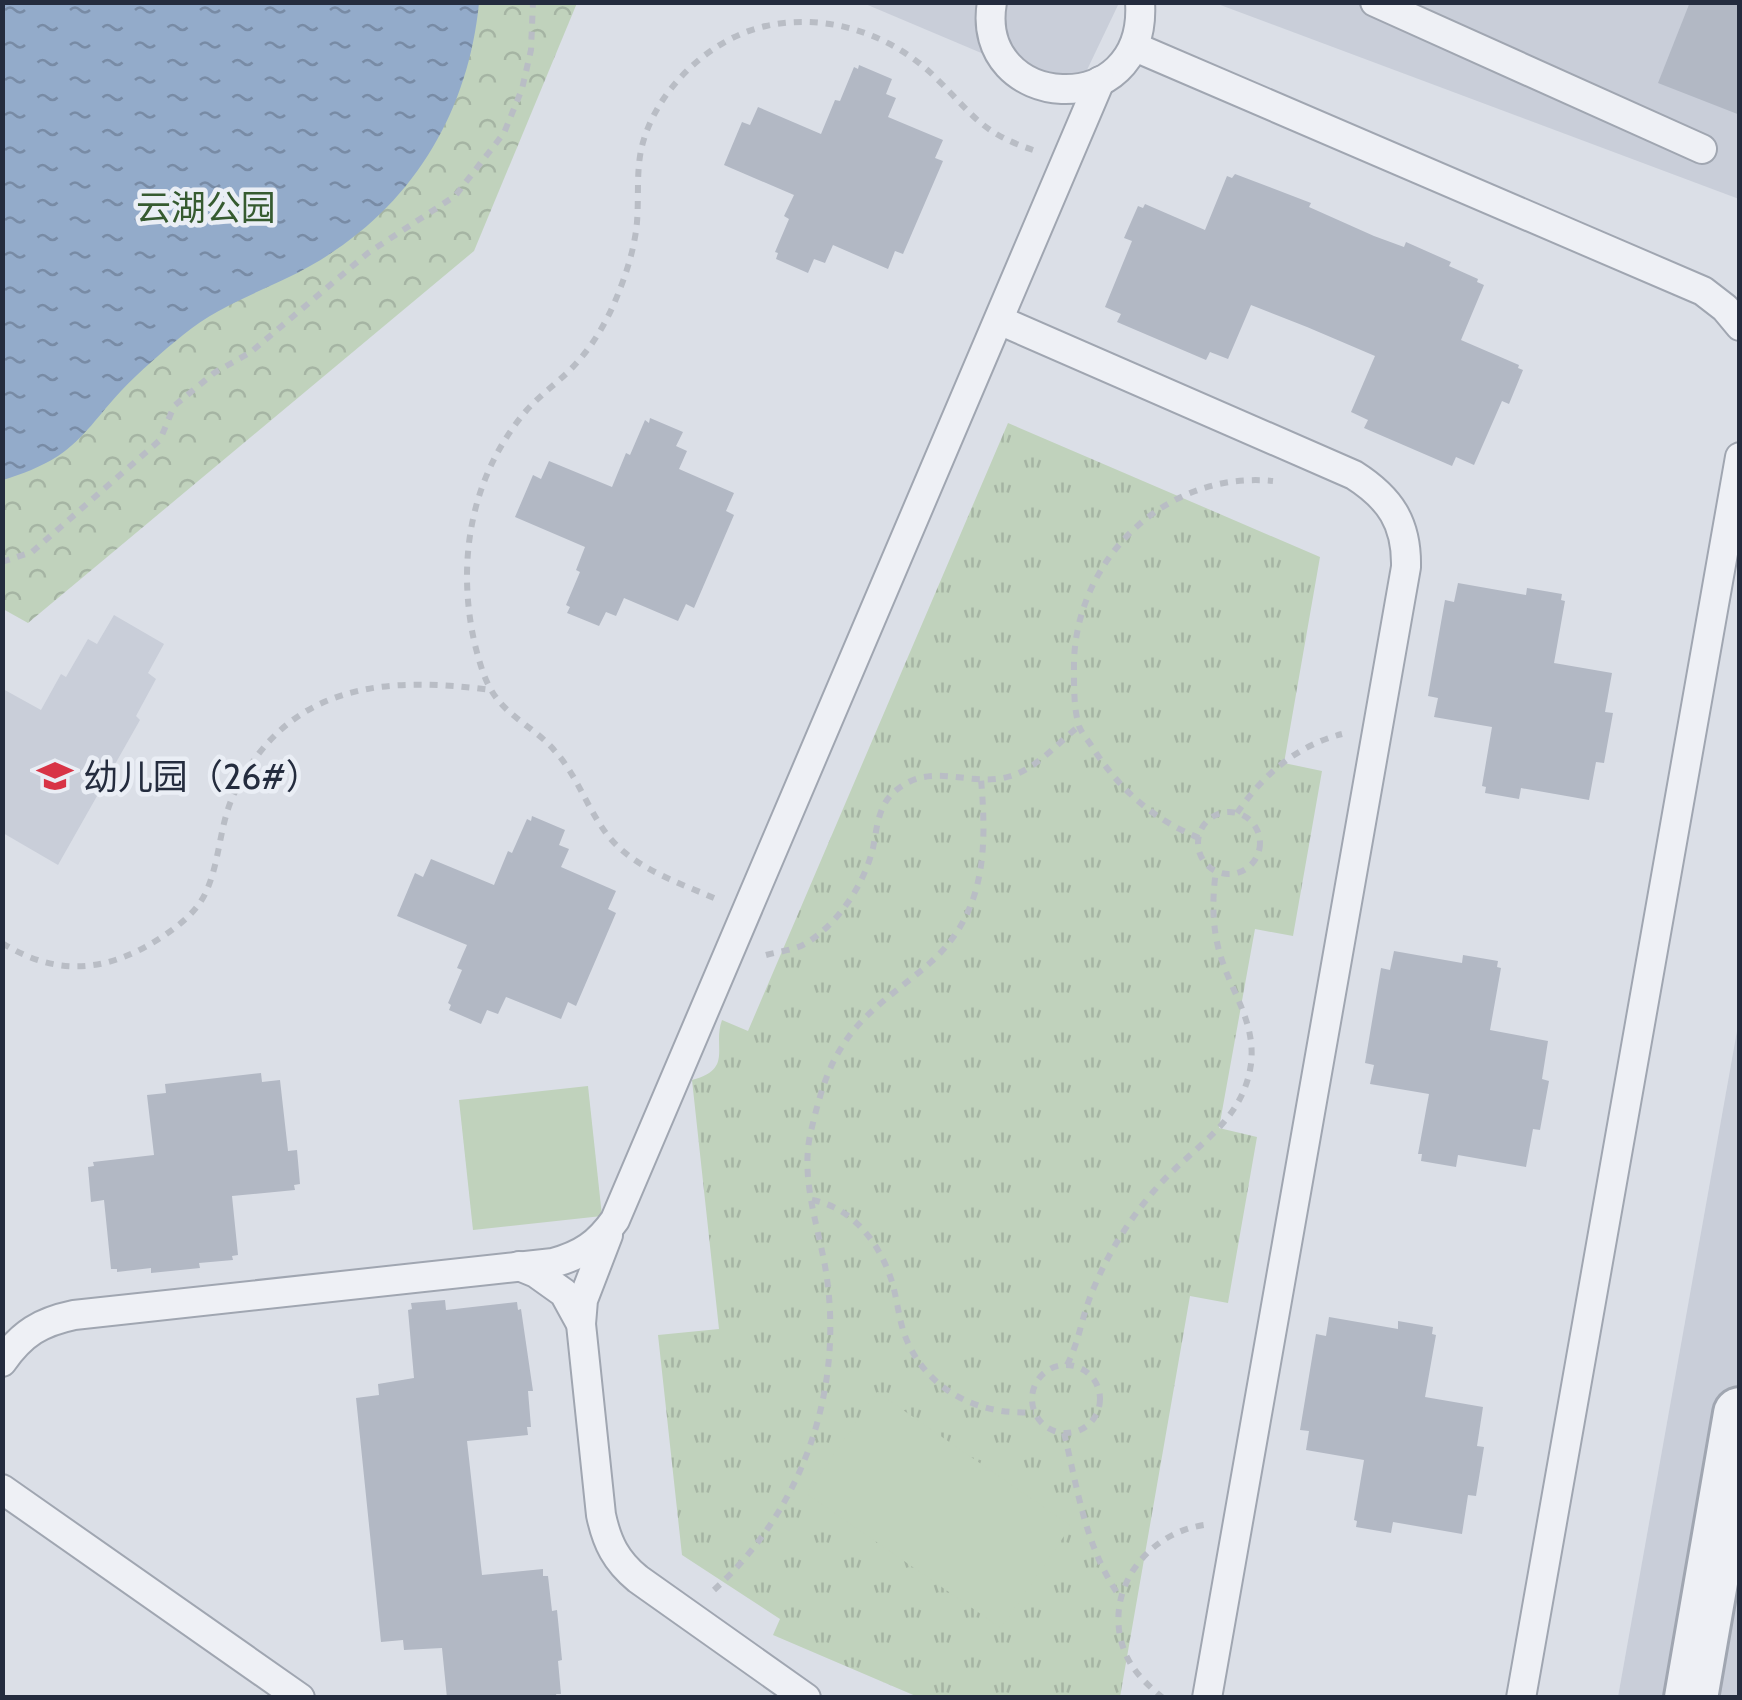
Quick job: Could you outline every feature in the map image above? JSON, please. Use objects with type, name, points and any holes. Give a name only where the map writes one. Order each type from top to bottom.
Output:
[{"type":"street","points":[[1691,1698],[1740,1414]]},
{"type":"lane","points":[[992,2],[992,32],[1001,54],[1016,72],[1036,85],[1058,91],[1082,90],[1122,67],[1135,47],[1142,24],[1140,2]]},
{"type":"lane","points":[[1375,2],[1702,149]]},
{"type":"lane","points":[[1135,47],[1703,292],[1726,308],[1740,326]]},
{"type":"lane","points":[[806,1698],[626,1570],[609,1546],[601,1516],[581,1324],[583,1300],[1100,81]]},
{"type":"lane","points":[[998,320],[1354,475],[1387,500],[1404,532],[1406,566],[1207,1698]]},
{"type":"lane","points":[[1521,1698],[1740,457]]},
{"type":"lane","points":[[2,1362],[24,1334],[38,1325],[74,1315],[518,1266],[576,1256],[603,1237],[615,1220]]},
{"type":"lane","points":[[518,1266],[536,1273],[564,1293],[581,1324]]},
{"type":"lane","points":[[2,1489],[300,1698]]},
{"type":"path","points":[[2,562],[32,552],[160,440],[174,406],[201,384],[251,352],[368,254],[455,196],[504,133],[522,89],[531,50],[533,2]]},
{"type":"path","points":[[746,912],[654,872],[607,836],[572,771],[551,746],[498,701],[482,674],[465,588],[468,536],[480,492],[498,452],[526,411],[572,368],[599,334],[629,264],[637,225],[642,146],[673,86],[703,56],[733,36],[798,22],[832,23],[869,33],[937,78],[977,123],[1003,140],[1035,151],[1068,156]]},
{"type":"path","points":[[1199,838],[1151,813],[1124,790],[1079,726],[1073,648],[1094,581],[1140,521],[1175,498],[1210,484],[1246,478],[1287,482]]},
{"type":"path","points":[[2,943],[48,964],[81,967],[115,963],[146,948],[182,923],[205,894],[223,822],[236,789],[282,729],[320,703],[354,690],[393,683],[435,683],[492,690]]},
{"type":"path","points":[[725,961],[802,946],[829,924],[859,886],[878,818],[892,794],[916,777],[940,773],[981,779],[1010,776],[1032,765],[1079,726]]},
{"type":"path","points":[[1238,813],[1252,792],[1283,761],[1331,737],[1378,728]]},
{"type":"path","points":[[688,1614],[736,1570],[776,1521],[803,1467],[820,1416],[829,1368],[831,1314],[811,1200],[810,1136],[824,1086],[841,1047],[864,1018],[934,960],[962,924],[978,888],[985,853],[981,779]]},
{"type":"path","points":[[1228,812],[1238,813],[1254,825],[1260,844],[1258,854],[1253,863],[1236,874],[1216,871],[1202,857],[1199,838],[1209,820],[1228,812]]},
{"type":"path","points":[[1067,1365],[1100,1272],[1122,1234],[1161,1183],[1221,1129],[1240,1100],[1247,1080],[1250,1032],[1215,934],[1216,871]]},
{"type":"path","points":[[811,1200],[846,1212],[878,1252],[890,1277],[908,1344],[925,1370],[950,1392],[973,1405],[997,1412],[1034,1412]]},
{"type":"path","points":[[1056,1366],[1078,1367],[1094,1380],[1100,1401],[1084,1428],[1064,1433],[1046,1427],[1034,1412],[1032,1401],[1038,1379],[1056,1366]]},
{"type":"path","points":[[1064,1433],[1074,1486],[1095,1554],[1121,1598]]},
{"type":"path","points":[[1164,1698],[1143,1681],[1127,1656],[1119,1628],[1121,1598],[1133,1567],[1155,1543],[1184,1528],[1238,1524]]},
{"type":"shaded area","points":[[863,3],[1119,3],[1076,93]]},
{"type":"shaded area","points":[[1215,3],[1739,3],[1739,199]]},
{"type":"shaded area","name":"幼儿园（26#）","points":[[114,615],[164,644],[148,673],[156,679],[136,716],[140,720],[58,865],[3,833],[3,689],[41,710],[61,674],[66,677],[88,639],[97,644]]},
{"type":"shaded area","points":[[1739,1020],[1739,1697],[1618,1697]]},
{"type":"green space","name":"云湖公园","points":[[3,3],[577,3],[474,251],[28,623],[3,609]]},
{"type":"green space","points":[[1008,423],[1320,557],[1284,763],[1322,771],[1293,936],[1255,929],[1219,1128],[1257,1137],[1228,1303],[1190,1296],[1120,1697],[918,1697],[773,1635],[780,1619],[682,1555],[658,1335],[719,1329],[692,1080],[713,1070],[717,1063],[722,1020],[748,1031]]},
{"type":"green space","points":[[588,1086],[602,1216],[473,1230],[459,1100]]},
{"type":"green space","points":[[877,1392],[1071,1526],[1001,1628],[807,1494]]},
{"type":"water","name":"云湖公园","points":[[2,3],[479,3],[473,44],[447,121],[405,188],[377,217],[310,266],[198,324],[136,376],[67,449],[38,467],[3,480]]},
{"type":"building","points":[[1690,2],[1740,2],[1740,115],[1658,83]]},
{"type":"building","points":[[859,65],[892,79],[886,94],[896,98],[888,117],[943,140],[935,158],[943,161],[903,254],[895,251],[888,269],[833,245],[825,263],[814,259],[808,273],[776,259],[775,252],[789,219],[784,216],[794,195],[724,165],[742,122],[750,125],[758,107],[821,134],[835,100],[840,101],[854,67],[858,69]]},
{"type":"building","points":[[1235,174],[1311,203],[1309,207],[1374,236],[1404,247],[1406,242],[1451,262],[1449,266],[1484,285],[1461,340],[1523,370],[1509,404],[1502,401],[1474,465],[1456,457],[1452,466],[1364,428],[1368,420],[1351,412],[1375,356],[1307,327],[1251,305],[1228,359],[1210,352],[1206,360],[1117,322],[1121,314],[1105,307],[1132,241],[1124,238],[1138,206],[1143,208],[1145,204],[1205,230],[1227,176],[1232,178]]},
{"type":"building","points":[[650,418],[683,432],[676,446],[687,451],[679,469],[734,493],[726,511],[734,515],[694,608],[686,604],[678,621],[624,598],[616,616],[606,612],[599,626],[567,613],[570,607],[566,605],[580,572],[576,570],[585,547],[515,517],[533,475],[541,479],[549,461],[612,487],[626,453],[630,455],[645,420],[649,423]]},
{"type":"building","points":[[1458,583],[1526,595],[1527,588],[1562,594],[1561,600],[1565,601],[1554,663],[1612,673],[1605,712],[1613,713],[1604,763],[1596,762],[1589,800],[1521,788],[1519,799],[1485,793],[1486,787],[1482,786],[1492,727],[1434,717],[1438,698],[1428,696],[1445,600],[1454,602]]},
{"type":"building","points":[[532,816],[565,830],[559,845],[569,849],[561,867],[616,891],[608,909],[616,913],[576,1006],[568,1002],[561,1019],[506,997],[498,1014],[487,1010],[481,1024],[449,1010],[448,1003],[462,970],[457,968],[467,945],[397,916],[415,873],[423,877],[431,859],[494,885],[508,851],[512,853]]},
{"type":"building","points":[[1394,951],[1462,963],[1463,955],[1498,961],[1497,967],[1501,968],[1490,1030],[1548,1041],[1542,1079],[1549,1081],[1540,1130],[1533,1129],[1526,1167],[1458,1155],[1456,1167],[1421,1161],[1422,1154],[1418,1154],[1429,1094],[1370,1084],[1374,1065],[1365,1063],[1381,968],[1390,970]]},
{"type":"building","points":[[261,1073],[262,1082],[280,1080],[288,1151],[297,1150],[300,1184],[294,1185],[295,1190],[232,1196],[238,1255],[232,1256],[233,1260],[151,1273],[151,1268],[117,1272],[111,1269],[104,1200],[91,1202],[88,1167],[94,1166],[93,1162],[154,1155],[147,1095],[166,1093],[165,1084]]},
{"type":"building","points":[[445,1300],[446,1310],[517,1302],[518,1310],[521,1309],[533,1391],[528,1391],[528,1435],[467,1441],[482,1575],[543,1569],[543,1576],[548,1576],[552,1611],[557,1610],[562,1660],[558,1661],[561,1694],[556,1694],[557,1698],[447,1698],[442,1648],[404,1650],[403,1640],[381,1642],[356,1398],[379,1395],[378,1384],[414,1378],[408,1310],[412,1309],[411,1303]]},
{"type":"building","points":[[1329,1317],[1398,1329],[1398,1321],[1433,1327],[1432,1334],[1436,1335],[1425,1397],[1483,1407],[1477,1446],[1484,1447],[1476,1496],[1468,1495],[1462,1534],[1393,1522],[1391,1533],[1356,1527],[1364,1460],[1306,1450],[1309,1431],[1300,1430],[1316,1334],[1326,1336]]},
{"type":"place","name":"幼儿园（26#）","points":[[55,776]]}]
